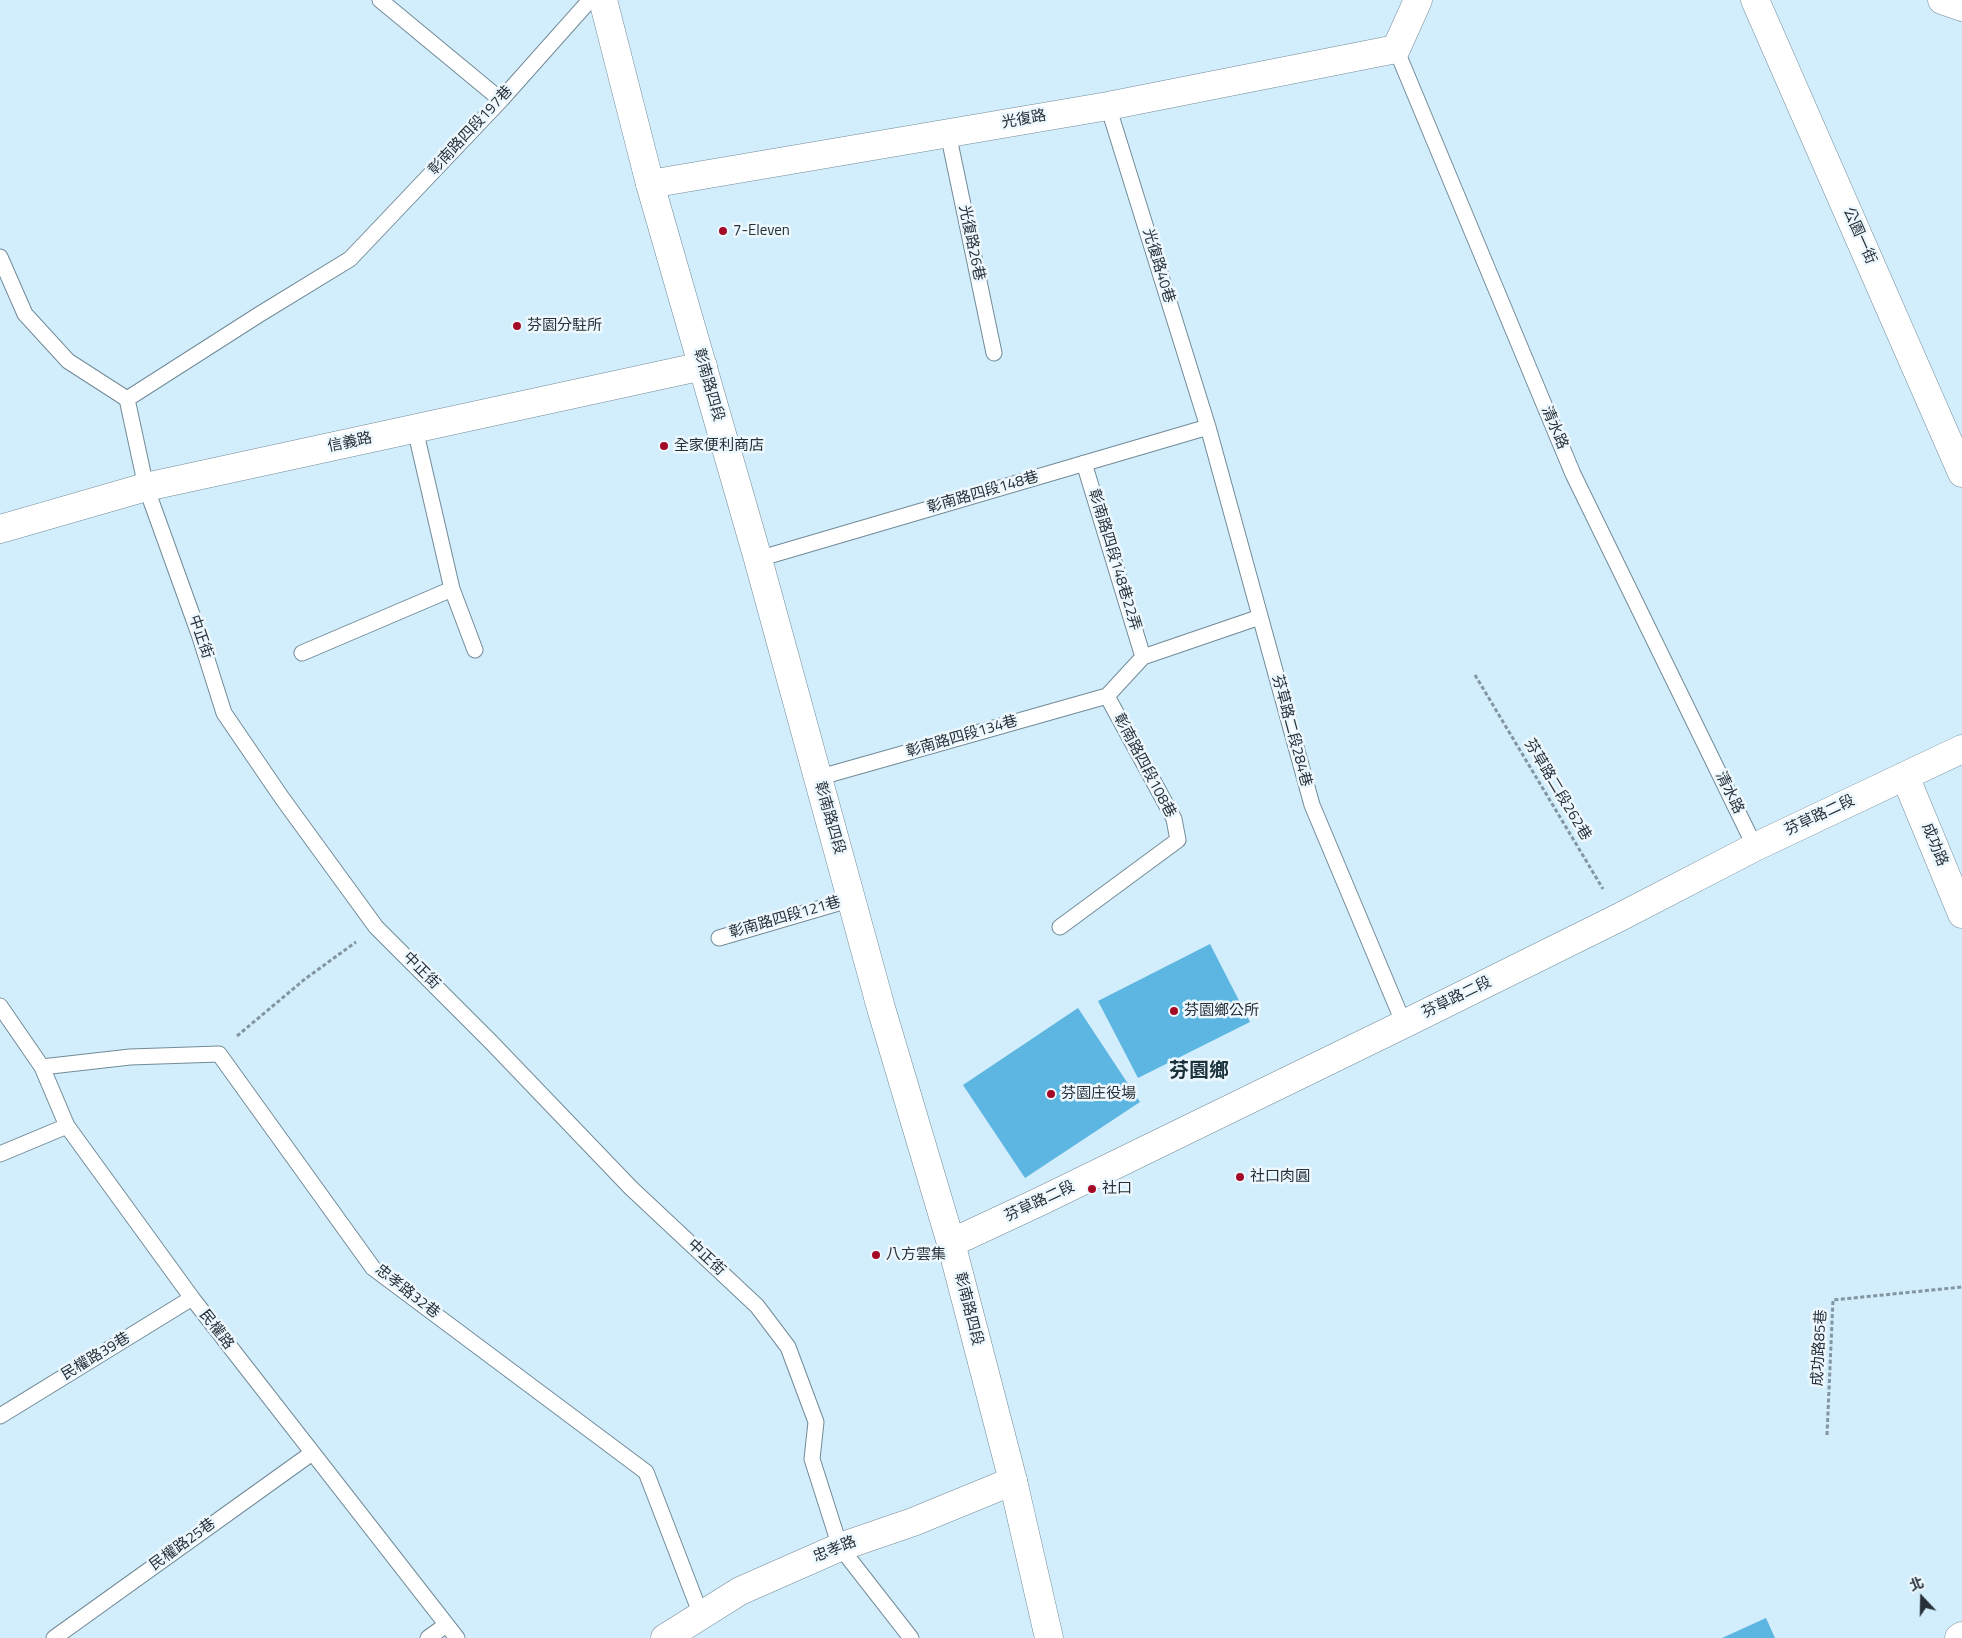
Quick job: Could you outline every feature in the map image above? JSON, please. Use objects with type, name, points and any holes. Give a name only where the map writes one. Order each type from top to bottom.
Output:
[{"type":"street","name":"彰南路四段","points":[[603,0],[650,184],[758,559],[881,1008],[951,1243],[1013,1480],[1049,1638]]},
{"type":"street","points":[[1396,49],[1418,0]]},
{"type":"street","name":"公園一街","points":[[1755,0],[1962,473]]},
{"type":"street","points":[[1942,0],[1962,7]]},
{"type":"street","name":"光復路","points":[[650,184],[1108,106],[1396,49]]},
{"type":"street","name":"信義路","points":[[0,529],[146,487],[703,366]]},
{"type":"street","name":"芬草路二段","points":[[951,1243],[1050,1197],[1404,1024],[1620,917],[1755,846],[1962,749]]},
{"type":"street","name":"成功路","points":[[1905,776],[1962,914]]},
{"type":"street","name":"忠孝路","points":[[666,1638],[740,1591],[840,1547],[913,1522],[1013,1480]]},
{"type":"lane","points":[[380,0],[501,100]]},
{"type":"lane","name":"彰南路四段197巷","points":[[127,399],[350,259],[501,100],[590,0]]},
{"type":"lane","name":"清水路","points":[[1396,49],[1573,474],[1755,846]]},
{"type":"lane","name":"光復路40巷","points":[[1108,106],[1208,427]]},
{"type":"lane","name":"光復路26巷","points":[[948,133],[994,353]]},
{"type":"lane","points":[[0,257],[26,314],[68,361],[127,399]]},
{"type":"lane","name":"中正街","points":[[127,399],[146,487],[199,634],[224,713],[282,798],[376,927],[498,1049],[632,1188],[757,1306],[788,1348],[816,1422],[812,1459],[840,1547],[911,1638]]},
{"type":"lane","name":"彰南路四段148巷","points":[[758,559],[1208,427]]},
{"type":"lane","name":"芬草路二段284巷","points":[[1208,427],[1312,805],[1404,1024]]},
{"type":"lane","points":[[415,429],[452,589],[475,650]]},
{"type":"lane","name":"彰南路四段148巷22弄","points":[[1084,463],[1143,657]]},
{"type":"lane","points":[[302,653],[452,589]]},
{"type":"lane","points":[[1107,696],[1143,657],[1260,617]]},
{"type":"lane","name":"彰南路四段134巷","points":[[817,778],[1107,696]]},
{"type":"lane","name":"彰南路四段108巷","points":[[1060,927],[1178,840],[1174,819],[1107,696]]},
{"type":"lane","name":"彰南路四段121巷","points":[[719,938],[852,899]]},
{"type":"lane","name":"民權路","points":[[0,1006],[42,1066],[67,1126],[192,1298],[457,1638]]},
{"type":"lane","points":[[42,1066],[130,1057],[219,1054]]},
{"type":"lane","name":"忠孝路32巷","points":[[219,1054],[373,1268],[646,1472],[701,1615]]},
{"type":"lane","points":[[0,1154],[67,1126]]},
{"type":"lane","name":"民權路39巷","points":[[0,1416],[192,1298]]},
{"type":"lane","name":"民權路25巷","points":[[54,1638],[312,1453]]},
{"type":"lane","points":[[428,1638],[446,1626]]},
{"type":"path","name":"芬草路二段262巷","points":[[1475,675],[1620,917]]},
{"type":"path","points":[[219,1054],[246,1028],[305,979],[376,927]]},
{"type":"path","name":"成功路85巷","points":[[1828,1435],[1834,1300],[1962,1287]]},
{"type":"building","name":"芬園鄉公所","points":[[1210,944],[1250,1022],[1138,1078],[1098,1001]]},
{"type":"building","name":"芬園庄役場","points":[[1078,1008],[1140,1102],[1025,1178],[963,1085]]},
{"type":"building","points":[[1766,1618],[1775,1638],[1722,1638]]},
{"type":"place","name":"7-Eleven","points":[[723,231]]},
{"type":"place","name":"芬園分駐所","points":[[517,326]]},
{"type":"place","name":"全家便利商店","points":[[664,446]]},
{"type":"place","name":"芬園鄉公所","points":[[1174,1011]]},
{"type":"place","name":"芬園庄役場","points":[[1051,1094]]},
{"type":"place","name":"社口肉圓","points":[[1240,1177]]},
{"type":"place","name":"社口","points":[[1092,1189]]},
{"type":"place","name":"八方雲集","points":[[876,1255]]},
{"type":"district","name":"芬園鄉","points":[[1199,1072]]}]
